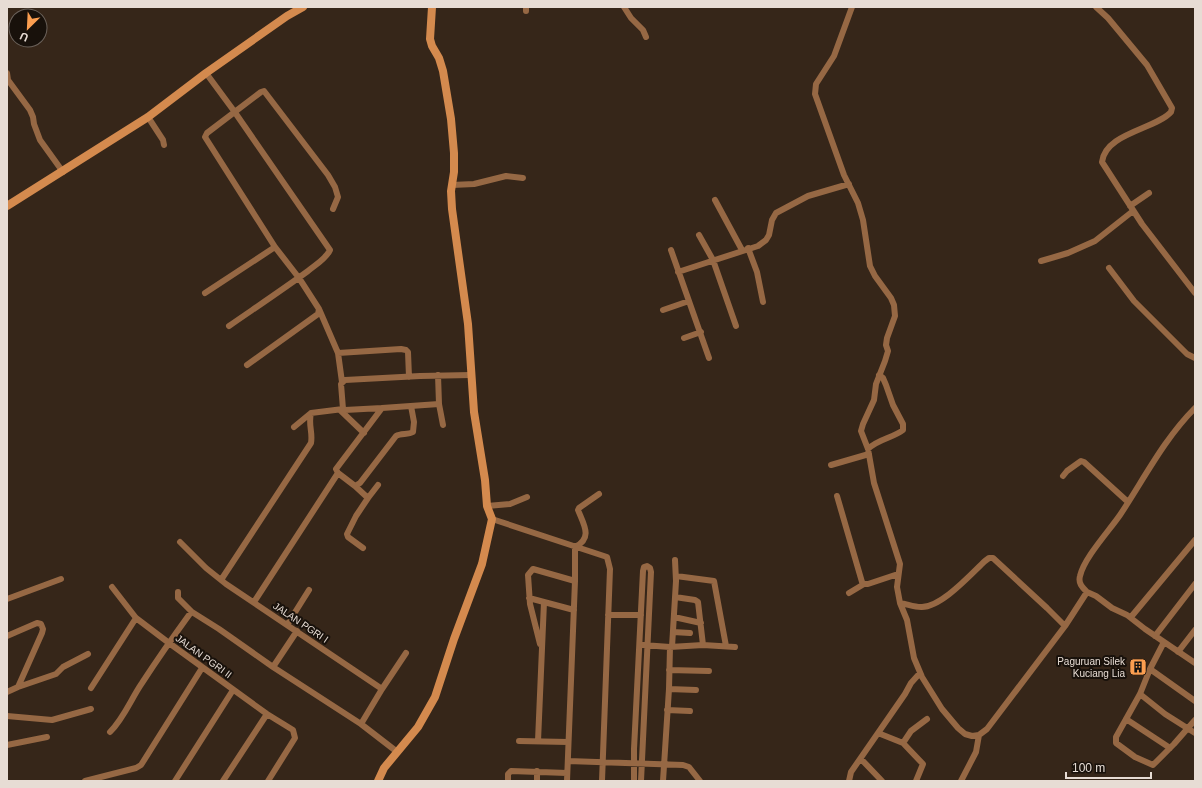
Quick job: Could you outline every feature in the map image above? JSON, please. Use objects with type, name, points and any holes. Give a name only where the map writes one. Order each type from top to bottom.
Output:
[{"type":"street","points":[[7,206],[148,117],[206,73],[287,16],[303,7]]},
{"type":"street","points":[[378,781],[384,768],[396,751],[418,727],[435,697],[454,639],[482,564],[492,519],[487,506],[485,480],[474,412],[466,310],[452,209],[454,153],[451,119],[443,71],[430,39],[432,7]]},
{"type":"street","points":[[624,7],[631,18],[643,30],[646,37]]},
{"type":"street","points":[[852,7],[834,56],[816,84],[815,94],[844,175],[858,203],[863,220],[870,266],[894,305],[895,316],[886,345],[888,351],[876,384],[874,400],[861,431],[868,451],[874,483],[900,564],[897,587],[900,603],[907,620],[914,658],[920,673],[942,709],[958,728],[965,734],[972,736],[979,735],[989,726],[1065,626],[1087,592]]},
{"type":"street","points":[[1096,7],[1108,18],[1147,65],[1172,108],[1171,112],[1163,118],[1118,140],[1106,151],[1102,162],[1142,224],[1195,293]]},
{"type":"street","points":[[7,73],[8,80],[30,110],[40,140],[63,172]]},
{"type":"street","points":[[206,73],[330,250],[320,262],[299,278],[229,326]]},
{"type":"street","points":[[333,209],[338,197],[335,187],[328,175],[264,91],[209,130],[205,137],[275,247],[299,278],[319,309],[338,353],[342,382],[342,409],[364,433]]},
{"type":"street","points":[[148,117],[163,140],[164,145]]},
{"type":"street","points":[[452,185],[474,184],[506,176],[523,178]]},
{"type":"street","points":[[678,272],[758,246],[766,240],[769,235],[772,220],[776,213],[808,196],[849,184]]},
{"type":"street","points":[[1041,261],[1068,253],[1096,241],[1149,193]]},
{"type":"street","points":[[715,200],[742,250]]},
{"type":"street","points":[[699,236],[713,260],[736,326]]},
{"type":"street","points":[[205,293],[275,247]]},
{"type":"street","points":[[748,248],[757,272],[763,302]]},
{"type":"street","points":[[671,250],[709,358]]},
{"type":"street","points":[[1109,268],[1134,301],[1187,354],[1195,358]]},
{"type":"street","points":[[663,310],[689,301]]},
{"type":"street","points":[[247,365],[318,314],[319,309]]},
{"type":"street","points":[[684,338],[701,332]]},
{"type":"street","points":[[338,353],[401,349],[406,350],[408,352],[409,377]]},
{"type":"street","points":[[342,382],[345,380],[438,375],[471,375]]},
{"type":"street","points":[[438,375],[439,404],[442,425]]},
{"type":"street","points":[[831,465],[868,451],[873,444],[903,430],[903,424],[893,405],[883,378],[880,375]]},
{"type":"street","points":[[294,427],[311,413],[342,409],[347,410],[439,404]]},
{"type":"street","points":[[355,486],[360,483],[396,436],[400,434],[410,434],[413,432],[414,422],[410,406]]},
{"type":"street","points":[[368,498],[338,473],[336,469],[382,408]]},
{"type":"street","points":[[1195,408],[1184,419],[1168,440],[1128,502],[1093,552],[1082,571],[1080,581],[1081,587],[1087,592],[1096,596],[1112,608],[1131,617],[1155,636],[1195,663]]},
{"type":"street","points":[[221,580],[311,443],[312,439],[309,421],[311,413]]},
{"type":"street","points":[[1063,476],[1067,471],[1081,461],[1084,462],[1128,502]]},
{"type":"street","points":[[254,602],[338,473]]},
{"type":"street","points":[[363,548],[348,537],[347,534],[356,516],[378,485]]},
{"type":"street","points":[[575,547],[582,544],[585,540],[586,532],[578,510],[599,494]]},
{"type":"street","points":[[837,496],[859,574],[864,584]]},
{"type":"street","points":[[487,506],[510,504],[527,497]]},
{"type":"street","points":[[492,519],[607,557],[610,569],[602,781]]},
{"type":"street","points":[[1131,617],[1195,540]]},
{"type":"street","name":"JALAN PGRI I","points":[[180,542],[206,568],[221,580],[382,690]]},
{"type":"street","points":[[567,781],[575,547]]},
{"type":"street","points":[[900,603],[922,607],[930,606],[946,598],[985,561],[989,558],[993,558],[1065,626]]},
{"type":"street","points":[[663,781],[669,670],[674,617],[676,576],[675,560]]},
{"type":"street","points":[[634,781],[638,763],[647,646],[651,572],[650,568],[647,566],[644,567],[643,571],[640,615],[638,763],[641,781]]},
{"type":"street","points":[[542,651],[530,604],[528,575],[533,569],[575,581]]},
{"type":"street","points":[[849,593],[864,584],[898,574]]},
{"type":"street","points":[[676,576],[714,581],[716,584],[726,646]]},
{"type":"street","points":[[7,599],[61,579]]},
{"type":"street","points":[[1155,636],[1195,584]]},
{"type":"street","name":"JALAN PGRI II","points":[[112,587],[136,618],[202,668],[267,714],[293,730],[295,738],[268,781]]},
{"type":"street","points":[[287,625],[309,590]]},
{"type":"street","points":[[178,592],[178,598],[192,612],[361,724],[396,751]]},
{"type":"street","points":[[675,597],[696,601],[703,645]]},
{"type":"street","points":[[529,598],[574,610]]},
{"type":"street","points":[[538,741],[544,602]]},
{"type":"street","points":[[110,732],[117,724],[141,684],[169,643],[189,614],[192,612]]},
{"type":"street","points":[[608,615],[640,615]]},
{"type":"street","points":[[674,617],[700,623]]},
{"type":"street","points":[[91,688],[136,618]]},
{"type":"street","points":[[7,636],[36,623],[41,624],[43,629],[18,688]]},
{"type":"street","points":[[1178,652],[1195,630]]},
{"type":"street","points":[[273,667],[297,631]]},
{"type":"street","points":[[673,632],[690,633]]},
{"type":"street","points":[[1164,642],[1150,669],[1140,694],[1126,718],[1116,743],[1135,757],[1153,765],[1195,720]]},
{"type":"street","points":[[640,645],[671,647],[703,645],[735,647]]},
{"type":"street","points":[[361,724],[406,653]]},
{"type":"street","points":[[7,692],[56,674],[62,667],[88,654]]},
{"type":"street","points":[[85,781],[136,768],[141,765],[202,668]]},
{"type":"street","points":[[1150,669],[1195,701]]},
{"type":"street","points":[[669,670],[709,671]]},
{"type":"street","points":[[849,781],[851,772],[911,683],[920,673]]},
{"type":"street","points":[[669,689],[696,690]]},
{"type":"street","points":[[175,781],[233,690]]},
{"type":"street","points":[[1140,694],[1166,714],[1195,733]]},
{"type":"street","points":[[7,716],[52,720],[91,709]]},
{"type":"street","points":[[667,710],[690,711]]},
{"type":"street","points":[[223,781],[267,714]]},
{"type":"street","points":[[903,743],[911,731],[927,718]]},
{"type":"street","points":[[1126,718],[1170,748]]},
{"type":"street","points":[[878,733],[903,743],[923,764],[916,781]]},
{"type":"street","points":[[961,781],[976,752],[979,735]]},
{"type":"street","points":[[7,745],[47,737]]},
{"type":"street","points":[[519,741],[568,742]]},
{"type":"street","points":[[861,759],[882,781]]},
{"type":"street","points":[[568,761],[685,765],[700,781]]},
{"type":"street","points":[[508,781],[508,774],[511,771],[567,773]]},
{"type":"street","points":[[537,772],[537,781]]},
{"type":"place","name":"Paguruan Silek Kuciang Lia","points":[[1138,667]]}]
